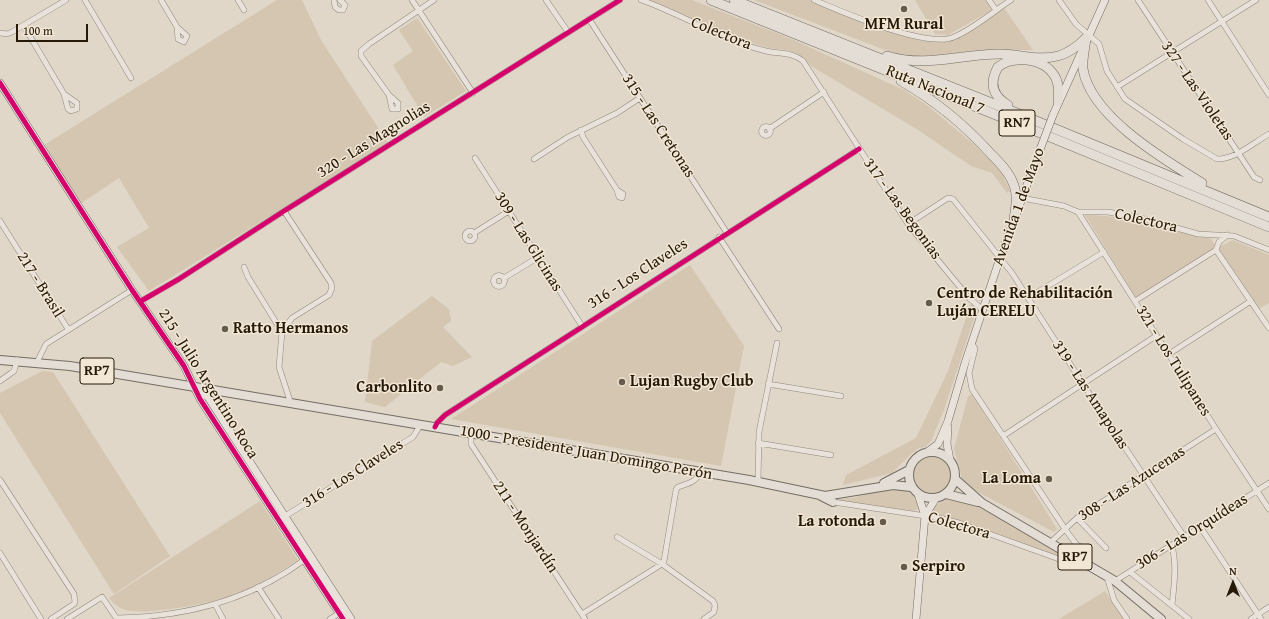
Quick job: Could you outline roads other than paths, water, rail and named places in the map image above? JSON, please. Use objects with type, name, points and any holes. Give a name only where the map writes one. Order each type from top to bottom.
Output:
[{"type":"highway","name":"Ruta Nacional 7","points":[[711,0],[1269,227]]},
{"type":"highway","name":"Ruta Nacional 7","points":[[737,1],[1226,198],[1269,217]]},
{"type":"highway","points":[[850,46],[916,62],[941,61],[999,54],[1047,58],[1069,52],[1087,36]]},
{"type":"highway","points":[[1087,36],[1083,62],[1085,76],[1092,91],[1110,114],[1126,131],[1149,150],[1226,198]]},
{"type":"highway","points":[[1024,116],[1000,100],[994,93],[992,82],[994,75],[998,67],[1003,63],[1019,59],[1038,63],[1050,70],[1054,74],[1058,85],[1058,102]]},
{"type":"highway","points":[[863,61],[939,104],[975,136],[1010,176],[1016,191],[1014,219]]},
{"type":"main road","name":"1000 - Presidente Juan Domingo Perón","points":[[0,360],[17,360],[70,366],[291,404],[421,424],[758,482],[817,494],[832,495],[894,485],[911,487]]},
{"type":"main road","points":[[909,470],[909,481],[911,487],[918,494],[929,499],[946,494],[953,486],[955,479],[953,466],[950,460],[940,453],[927,452]]},
{"type":"main road","name":"RP7","points":[[876,487],[909,470],[918,457],[927,452]]},
{"type":"main road","name":"RP7","points":[[955,479],[982,503],[1115,581],[1161,619]]},
{"type":"main road","points":[[817,494],[833,502]]},
{"type":"main road","name":"RP7","points":[[946,494],[982,503]]},
{"type":"street","points":[[0,33],[7,34],[24,26],[66,0]]},
{"type":"street","points":[[85,0],[131,78]]},
{"type":"street","points":[[161,0],[177,27]]},
{"type":"street","points":[[238,0],[244,10]]},
{"type":"street","points":[[334,0],[335,7],[343,10],[345,5],[340,0]]},
{"type":"street","points":[[412,0],[473,94]]},
{"type":"street","points":[[389,95],[361,56],[361,51],[374,40],[434,0]]},
{"type":"street","points":[[546,0],[568,32]]},
{"type":"street","name":"320 - Las Magnolias","points":[[141,301],[179,279],[284,211],[473,94],[620,0]]},
{"type":"street","name":"Colectora","points":[[641,0],[743,43],[764,50],[793,55],[803,61]]},
{"type":"street","points":[[814,0],[876,24],[936,39],[954,37],[1011,0]]},
{"type":"street","points":[[989,0],[996,10]]},
{"type":"street","points":[[1059,0],[1076,24],[1087,36],[1099,44],[1104,65],[1117,87],[1129,103],[1210,155],[1217,159],[1224,159],[1239,153],[1269,134]]},
{"type":"street","name":"Avenida 1 de Mayo","points":[[927,452],[938,444],[948,421],[972,343],[1014,219],[1058,102],[1104,0]]},
{"type":"street","name":"327 - Las Violetas","points":[[1138,0],[1171,53],[1254,176],[1260,180]]},
{"type":"street","points":[[1208,0],[1269,95]]},
{"type":"street","points":[[1117,87],[1256,0]]},
{"type":"street","name":"315 - Las Cretonas","points":[[589,19],[727,233]]},
{"type":"street","points":[[24,26],[64,94]]},
{"type":"street","name":"317 - Las Begonias","points":[[803,61],[908,224],[969,298],[983,310]]},
{"type":"street","name":"215 - Julio Argentino Roca","points":[[0,83],[132,290],[141,301],[184,366],[194,387],[208,397],[342,614]]},
{"type":"street","points":[[769,129],[824,92]]},
{"type":"street","points":[[534,159],[581,130],[617,113],[640,98]]},
{"type":"street","points":[[581,130],[583,137],[617,190]]},
{"type":"street","name":"316 - Los Claveles","points":[[435,427],[442,417],[859,148]]},
{"type":"street","name":"309 - Las Glicinas","points":[[475,158],[509,210],[537,258],[582,326]]},
{"type":"street","name":"319 - Las Amapolas","points":[[908,224],[948,198],[953,199],[1012,273],[1142,475],[1185,538]]},
{"type":"street","name":"Colectora","points":[[1022,198],[1064,206],[1078,212],[1121,214],[1166,224],[1198,234],[1239,237],[1269,250]]},
{"type":"street","points":[[474,233],[509,210]]},
{"type":"street","points":[[284,211],[331,283],[332,288],[329,295],[292,318],[282,332],[279,367],[291,404]]},
{"type":"street","name":"321 - Los Tulipanes","points":[[1078,212],[1156,336],[1269,509]]},
{"type":"street","name":"217 - Brasil","points":[[0,221],[68,329]]},
{"type":"street","points":[[1135,301],[1216,250],[1219,242],[1228,235]]},
{"type":"street","points":[[719,237],[779,329]]},
{"type":"street","points":[[1216,250],[1269,328]]},
{"type":"street","points":[[1028,298],[1104,252]]},
{"type":"street","points":[[504,278],[537,258]]},
{"type":"street","points":[[244,267],[248,277],[282,332]]},
{"type":"street","points":[[37,362],[46,344],[132,290]]},
{"type":"street","points":[[1169,354],[1251,301]]},
{"type":"street","points":[[1003,436],[1156,336]]},
{"type":"street","points":[[758,482],[758,443],[777,343]]},
{"type":"street","points":[[972,343],[975,350],[969,373],[970,383],[1003,436],[1065,529],[1076,544],[1085,550]]},
{"type":"street","points":[[0,381],[14,371],[17,360]]},
{"type":"street","points":[[768,384],[840,396]]},
{"type":"street","name":"Avenida 1 de Mayo","points":[[948,421],[947,437],[950,460]]},
{"type":"street","name":"316 - Los Claveles","points":[[282,518],[413,437],[421,424]]},
{"type":"street","name":"308 - Las Azucenas","points":[[1050,542],[1077,518],[1216,429]]},
{"type":"street","name":"211 - Monjardín","points":[[471,433],[472,444],[585,619]]},
{"type":"street","points":[[758,443],[831,455]]},
{"type":"street","points":[[582,614],[662,564],[664,561],[676,490],[678,487],[694,482],[698,478],[700,472]]},
{"type":"street","points":[[0,480],[74,594],[74,604],[51,619]]},
{"type":"street","name":"306 - Las Orquídeas","points":[[1115,581],[1201,528],[1269,483]]},
{"type":"street","points":[[916,619],[925,516],[918,494]]},
{"type":"street","points":[[925,516],[936,498]]},
{"type":"street","name":"Colectora","points":[[833,502],[960,523],[1070,563],[1082,561]]},
{"type":"street","name":"215 - Julio Argentino Roca","points":[[282,518],[304,560],[342,614],[351,619]]},
{"type":"street","points":[[1077,518],[1106,548]]},
{"type":"street","points":[[1201,528],[1259,617]]},
{"type":"street","points":[[617,537],[662,564],[713,601],[715,609],[714,612],[704,619]]},
{"type":"street","points":[[1172,546],[1174,554],[1174,586],[1172,605]]},
{"type":"street","points":[[0,553],[41,619]]},
{"type":"street","points":[[67,619],[100,597],[104,598],[117,618],[169,616],[215,604],[258,587],[286,572],[304,560]]},
{"type":"street","points":[[1130,572],[1189,619]]},
{"type":"street","points":[[1107,577],[1114,600],[1127,619]]},
{"type":"street","points":[[258,587],[279,619]]},
{"type":"street","points":[[215,604],[223,619]]},
{"type":"street","points":[[1251,619],[1259,617],[1269,607]]},
{"type":"street","points":[[330,619],[342,614]]},
{"type":"place","name":"MFM Rural","points":[[904,9]]},
{"type":"place","name":"Centro de Rehabilitación Luján CERELU","points":[[929,303]]},
{"type":"place","name":"Ratto Hermanos","points":[[225,329]]},
{"type":"place","name":"Lujan Rugby Club","points":[[622,382]]},
{"type":"place","name":"Carbonlito","points":[[440,388]]},
{"type":"place","name":"La Loma","points":[[1049,479]]},
{"type":"place","name":"La rotonda","points":[[883,522]]},
{"type":"place","name":"Serpiro","points":[[904,567]]}]
